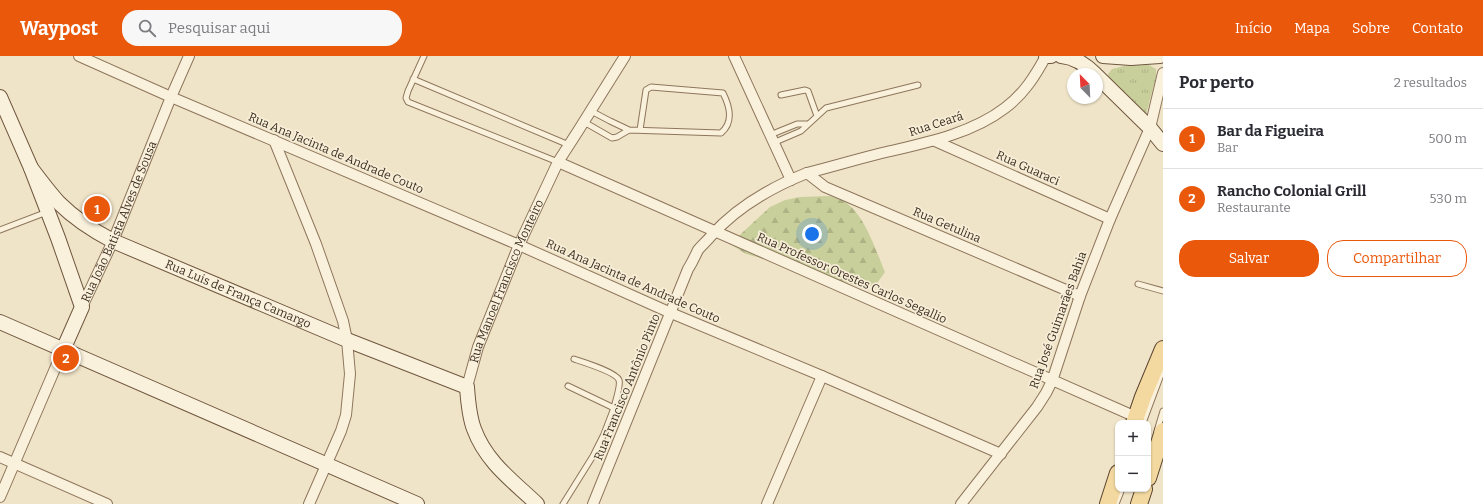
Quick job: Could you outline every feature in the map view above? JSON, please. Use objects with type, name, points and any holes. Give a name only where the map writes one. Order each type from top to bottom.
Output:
[{"type":"main road","points":[[1138,420],[1143,397],[1163,349]]},
{"type":"main road","points":[[1151,466],[1159,433]]},
{"type":"main road","points":[[1108,504],[1115,482]]},
{"type":"main road","points":[[1139,504],[1143,492]]},
{"type":"street","name":"Rua Ana Jacinta de Andrade Couto","points":[[79,56],[171,97],[519,245],[671,313],[822,376],[1001,454]]},
{"type":"street","name":"Rua João Batista Alves de Sousa","points":[[0,497],[63,350],[113,241],[171,97],[190,56]]},
{"type":"street","name":"Rua Manoel Francisco Monteiro","points":[[537,504],[504,474],[491,460],[481,445],[474,429],[469,410],[467,387],[478,347],[519,245],[558,162],[625,56]]},
{"type":"street","points":[[734,56],[791,180]]},
{"type":"street","points":[[1046,56],[1051,56]]},
{"type":"street","name":"Rua Ceará","points":[[807,173],[935,141],[983,121],[1005,109],[1021,94],[1034,79],[1046,56]]},
{"type":"street","points":[[1061,56],[1079,60],[1088,68]]},
{"type":"street","points":[[1103,56],[1131,58],[1160,56]]},
{"type":"street","name":"Rua José Guimarães Bahia","points":[[961,504],[1037,407],[1052,381],[1080,296],[1110,219],[1150,128],[1163,73]]},
{"type":"street","points":[[1103,82],[1150,128],[1163,144]]},
{"type":"street","points":[[0,97],[31,168],[82,307]]},
{"type":"street","points":[[274,140],[316,244],[343,321],[347,340],[350,374],[346,415],[341,431],[309,504]]},
{"type":"street","name":"Rua Guaraci","points":[[935,141],[1110,219]]},
{"type":"street","name":"Rua Professor Orestes Carlos Segallio","points":[[558,162],[1052,381],[1136,420]]},
{"type":"street","name":"Rua Luis de França Camargo","points":[[31,168],[59,203],[102,235],[113,241],[347,340],[467,387]]},
{"type":"street","name":"Rua Francisco Antônio Pinto","points":[[593,504],[688,269],[699,249],[715,231],[738,211],[759,197],[807,173]]},
{"type":"street","name":"Rua Getulina","points":[[807,173],[824,186],[1080,296]]},
{"type":"street","points":[[0,322],[417,504]]},
{"type":"street","points":[[767,504],[822,376]]},
{"type":"street","points":[[0,457],[107,504]]},
{"type":"lane","points":[[424,56],[406,98],[408,102],[558,162]]},
{"type":"lane","points":[[413,79],[569,145]]},
{"type":"lane","points":[[771,139],[800,130],[812,122],[826,108],[833,105],[918,84]]},
{"type":"lane","points":[[591,111],[629,130],[721,133],[727,128],[730,120],[728,104],[723,93],[652,87],[646,90],[640,130]]},
{"type":"lane","points":[[781,95],[805,90],[808,91],[817,116]]},
{"type":"lane","points":[[584,122],[612,138],[617,137],[629,130]]},
{"type":"lane","points":[[771,139],[797,124],[807,124]]},
{"type":"lane","points":[[0,230],[48,212]]},
{"type":"lane","points":[[1138,284],[1163,291]]},
{"type":"lane","points":[[563,504],[593,456],[604,434],[614,408],[620,384],[619,380],[613,374],[574,359]]},
{"type":"lane","points":[[1138,420],[1163,370]]},
{"type":"lane","points":[[568,386],[614,408]]},
{"type":"lane","points":[[1159,433],[1163,412]]},
{"type":"lane","points":[[1149,456],[1152,447]]},
{"type":"lane","points":[[1116,504],[1121,492]]},
{"type":"lane","points":[[1134,504],[1138,492]]},
{"type":"green space","points":[[1149,65],[1156,69],[1156,77],[1145,118],[1109,79],[1108,74],[1112,69],[1124,66]]},
{"type":"green space","points":[[830,196],[840,199],[852,208],[864,224],[874,244],[885,272],[875,286],[859,286],[746,254],[730,244],[770,207],[785,200],[800,197]]},
{"type":"place","name":"Bar da Figueira","points":[[97,209]]},
{"type":"place","name":"Rancho Colonial Grill","points":[[66,358]]}]
